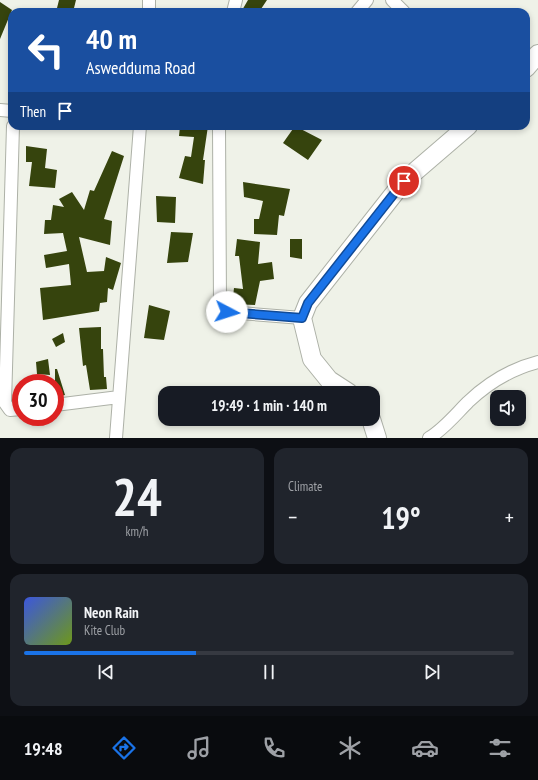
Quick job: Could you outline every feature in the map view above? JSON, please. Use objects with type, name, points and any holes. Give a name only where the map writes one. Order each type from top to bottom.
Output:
[{"type":"street","points":[[392,0],[400,8]]},
{"type":"street","points":[[530,63],[538,54]]},
{"type":"street","points":[[12,410],[10,410],[5,403],[13,130]]},
{"type":"street","points":[[116,438],[140,130]]},
{"type":"street","points":[[219,130],[220,305],[227,312],[302,318]]},
{"type":"street","points":[[338,386],[329,380],[312,359],[302,318],[308,303],[404,181],[463,130]]},
{"type":"street","points":[[429,438],[470,400],[498,378],[524,366],[538,362]]},
{"type":"street","points":[[64,404],[119,397]]},
{"type":"street","points":[[373,426],[377,438]]},
{"type":"building","points":[[59,0],[76,0],[74,8],[57,8]]},
{"type":"building","points":[[248,0],[267,0],[262,8],[243,8]]},
{"type":"building","points":[[0,2],[9,8],[8,20],[0,39]]},
{"type":"building","points":[[180,130],[207,130],[203,160],[205,160],[203,184],[179,178],[185,156],[191,157],[194,137],[179,136]]},
{"type":"building","points":[[292,130],[303,130],[322,140],[308,160],[283,143]]},
{"type":"building","points":[[26,146],[47,149],[45,168],[57,170],[55,188],[29,186],[32,162],[26,162]]},
{"type":"building","points":[[112,151],[124,156],[104,219],[112,221],[110,245],[79,237],[87,272],[104,271],[106,257],[121,263],[113,290],[108,288],[107,302],[100,303],[99,311],[43,320],[40,288],[71,285],[69,264],[46,268],[44,255],[67,251],[63,233],[44,234],[45,220],[51,220],[53,205],[64,207],[59,199],[72,192],[84,210],[90,190],[94,191]]},
{"type":"building","points":[[243,182],[290,189],[284,216],[279,215],[277,235],[254,234],[254,219],[259,219],[263,201],[244,197]]},
{"type":"building","points":[[156,196],[176,197],[175,223],[157,222]]},
{"type":"building","points":[[171,232],[193,233],[188,262],[167,263]]},
{"type":"building","points":[[237,239],[260,242],[258,264],[272,262],[274,279],[260,281],[255,305],[232,304],[234,288],[243,289],[239,256],[235,256]]},
{"type":"building","points":[[290,239],[302,239],[302,259],[290,257]]},
{"type":"building","points":[[149,305],[170,311],[164,340],[144,338]]},
{"type":"building","points":[[101,327],[101,349],[103,349],[104,377],[106,377],[107,389],[90,390],[86,365],[83,366],[79,328]]},
{"type":"building","points":[[63,333],[65,342],[56,347],[52,339]]},
{"type":"building","points":[[48,359],[50,374],[37,374],[36,362]]},
{"type":"building","points":[[55,369],[57,369],[59,374],[55,374]]},
{"type":"route","points":[[227,312],[302,318],[308,303],[404,181]]}]
